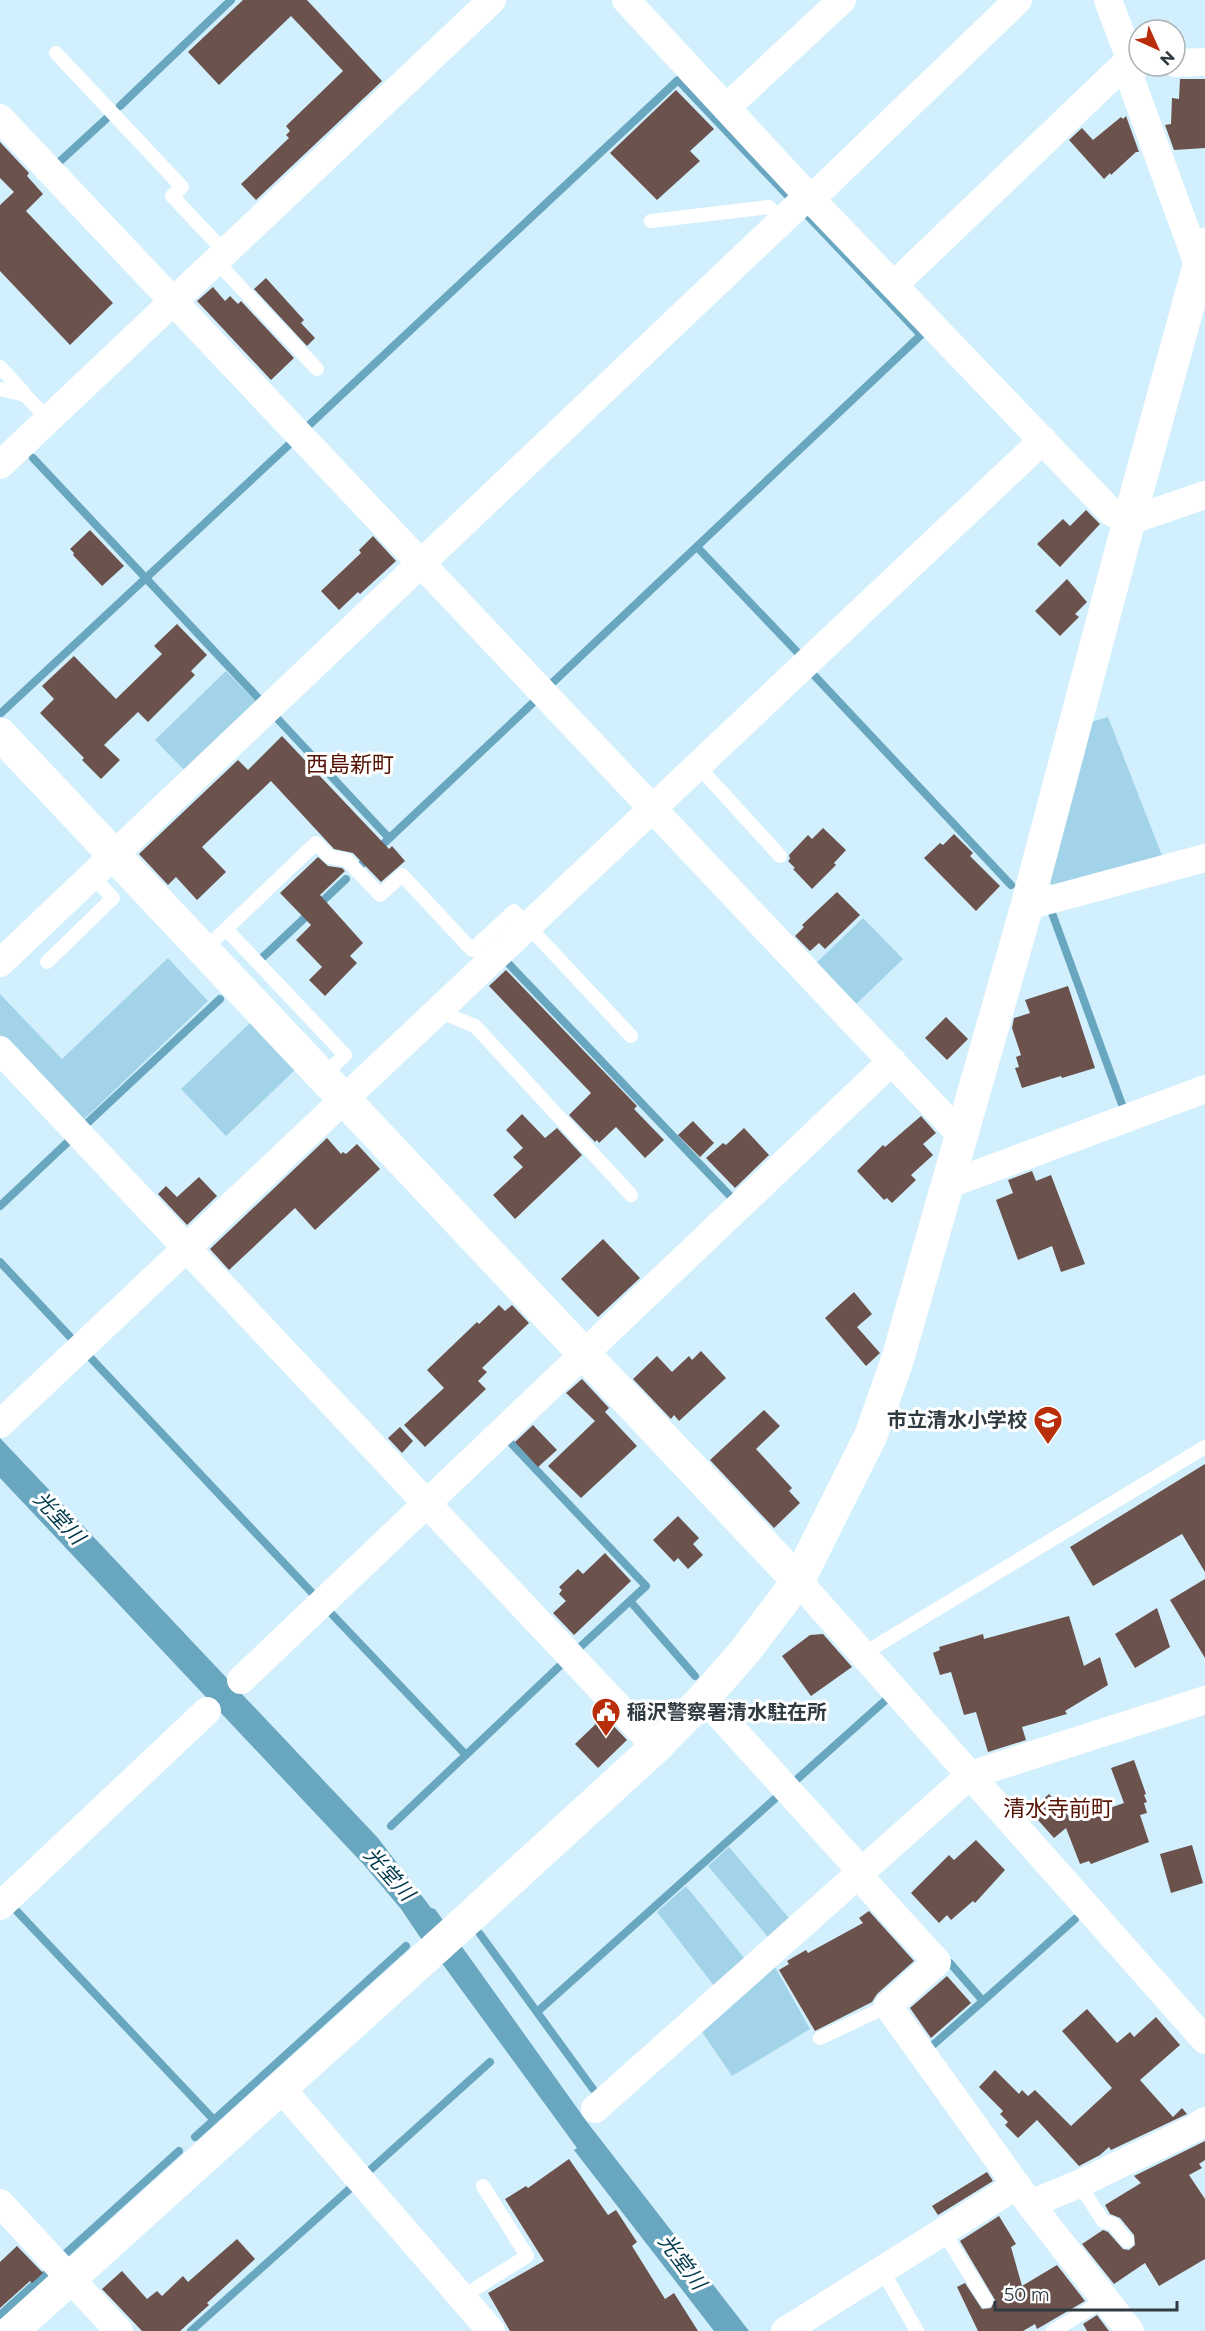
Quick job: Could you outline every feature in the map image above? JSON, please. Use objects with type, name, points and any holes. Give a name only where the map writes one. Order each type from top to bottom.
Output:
[{"type":"street","points":[[0,465],[492,0]]},
{"type":"street","points":[[626,0],[810,198],[1111,512],[1129,522],[1205,495]]},
{"type":"street","points":[[726,108],[842,0]]},
{"type":"street","points":[[0,963],[1018,0]]},
{"type":"street","points":[[1108,0],[1127,51]]},
{"type":"street","points":[[1187,63],[1205,62]]},
{"type":"street","points":[[894,285],[1127,69]]},
{"type":"street","points":[[1137,78],[1199,265],[1205,314]]},
{"type":"street","points":[[0,118],[961,1135]]},
{"type":"street","points":[[12,2331],[280,2087],[425,1959],[656,1747],[704,1698],[745,1651],[798,1581],[871,1435],[897,1361],[1027,906],[1199,265]]},
{"type":"street","points":[[0,1424],[187,1248],[334,1088],[438,1011],[1042,440]]},
{"type":"street","points":[[0,734],[103,865],[215,940],[334,1088],[798,1581],[1205,2040]]},
{"type":"street","points":[[1027,906],[1205,858]]},
{"type":"street","points":[[0,1050],[656,1747]]},
{"type":"street","points":[[240,1680],[585,1355],[892,1061]]},
{"type":"street","points":[[947,1185],[1205,1089]]},
{"type":"street","points":[[704,1698],[937,1962],[888,2006],[1023,2195],[1130,2331]]},
{"type":"street","points":[[595,2109],[970,1775],[1205,1700]]},
{"type":"street","points":[[0,1906],[207,1711]]},
{"type":"street","points":[[280,2087],[491,2331]]},
{"type":"street","points":[[785,2331],[943,2231],[1023,2195],[1079,2184],[1205,2121]]},
{"type":"street","points":[[0,2203],[119,2331]]},
{"type":"lane","points":[[56,53],[182,187],[172,196],[317,369]]},
{"type":"lane","points":[[651,221],[769,207],[783,221]]},
{"type":"lane","points":[[0,367],[48,419]]},
{"type":"lane","points":[[0,389],[25,395]]},
{"type":"lane","points":[[698,766],[780,855]]},
{"type":"lane","points":[[215,940],[316,843],[330,857],[347,860],[380,895],[402,875],[472,950],[514,911],[630,1036]]},
{"type":"lane","points":[[47,962],[113,898],[103,865]]},
{"type":"lane","points":[[438,1011],[475,1026],[631,1195]]},
{"type":"lane","points":[[863,1654],[1205,1447]]},
{"type":"lane","points":[[820,2038],[888,2006]]},
{"type":"lane","points":[[1079,2184],[1103,2221],[1113,2223],[1126,2241]]},
{"type":"lane","points":[[462,2297],[527,2256],[483,2186]]},
{"type":"lane","points":[[943,2231],[986,2301]]},
{"type":"lane","points":[[882,2270],[917,2331]]},
{"type":"lane","points":[[1053,2331],[1106,2299]]},
{"type":"shaded area","points":[[226,671],[259,705],[188,774],[155,740]]},
{"type":"shaded area","points":[[1108,717],[1163,858],[1054,888],[1048,880],[1091,722]]},
{"type":"shaded area","points":[[863,918],[903,959],[852,1008],[812,967]]},
{"type":"shaded area","points":[[168,958],[208,1001],[78,1125],[0,1043],[0,994],[62,1059]]},
{"type":"shaded area","points":[[251,1022],[296,1069],[226,1136],[181,1089]]},
{"type":"shaded area","points":[[729,1847],[794,1924],[773,1943],[708,1866]]},
{"type":"shaded area","points":[[686,1886],[749,1964],[718,1991],[657,1912]]},
{"type":"shaded area","points":[[771,1960],[810,2029],[732,2076],[698,2026]]},
{"type":"water","name":"光堂川","points":[[0,1438],[378,1838],[431,1908],[435,1909],[587,2122],[749,2331],[714,2331],[574,2150],[577,2148],[444,1966],[430,1952],[401,1909],[364,1865],[0,1478]]},
{"type":"building","points":[[243,0],[307,0],[382,81],[256,200],[241,184],[289,138],[286,135],[290,131],[286,126],[343,71],[291,16],[219,85],[188,52]]},
{"type":"building","points":[[1180,79],[1205,79],[1205,148],[1174,150],[1165,125],[1171,124],[1172,98],[1179,99]]},
{"type":"building","points":[[676,90],[714,129],[690,151],[700,161],[657,200],[610,153]]},
{"type":"building","points":[[1126,116],[1139,152],[1136,152],[1104,179],[1069,140],[1082,128],[1093,140],[1121,117],[1123,119]]},
{"type":"building","points":[[0,142],[29,173],[27,176],[43,194],[26,211],[113,303],[70,345],[0,271],[0,205],[14,192],[0,178]]},
{"type":"building","points":[[266,278],[304,320],[301,323],[315,338],[307,346],[254,289]]},
{"type":"building","points":[[213,287],[225,301],[230,296],[238,304],[241,301],[294,358],[271,380],[197,301]]},
{"type":"building","points":[[1086,510],[1100,524],[1060,567],[1037,544],[1063,519],[1070,526]]},
{"type":"building","points":[[90,530],[124,566],[102,586],[70,549]]},
{"type":"building","points":[[373,536],[396,561],[339,610],[321,591],[361,553],[359,550]]},
{"type":"building","points":[[1067,579],[1087,602],[1075,614],[1079,617],[1060,636],[1035,611]]},
{"type":"building","points":[[177,624],[207,655],[191,671],[195,675],[148,722],[138,712],[104,745],[120,760],[101,779],[40,713],[54,699],[42,686],[74,656],[116,699],[162,654],[154,646]]},
{"type":"building","points":[[282,736],[389,849],[392,846],[405,861],[381,882],[353,853],[334,849],[271,781],[202,847],[226,872],[197,900],[176,877],[168,885],[139,854],[238,760],[248,770]]},
{"type":"building","points":[[823,828],[846,850],[834,863],[836,865],[812,889],[793,869],[795,868],[788,861],[789,855],[808,835],[812,839]]},
{"type":"building","points":[[954,834],[973,853],[970,856],[1000,886],[976,911],[924,858]]},
{"type":"building","points":[[318,857],[328,866],[342,868],[345,871],[320,895],[363,943],[350,956],[357,963],[325,996],[309,980],[322,967],[296,940],[311,925],[280,893]]},
{"type":"building","points":[[837,892],[860,915],[825,949],[819,943],[810,951],[795,936],[804,927],[802,925]]},
{"type":"building","points":[[506,970],[637,1106],[634,1109],[664,1140],[645,1158],[616,1127],[599,1143],[597,1140],[595,1142],[569,1115],[591,1093],[489,986]]},
{"type":"building","points":[[1068,986],[1095,1068],[1022,1088],[1015,1068],[1019,1067],[1016,1057],[1021,1055],[1012,1028],[1014,1018],[1030,1013],[1025,1000]]},
{"type":"building","points":[[946,1017],[968,1039],[947,1060],[925,1038]]},
{"type":"building","points":[[522,1114],[545,1138],[557,1128],[582,1155],[515,1219],[493,1195],[523,1167],[513,1157],[523,1148],[506,1130]]},
{"type":"building","points":[[921,1116],[936,1133],[923,1144],[933,1155],[911,1175],[916,1180],[892,1203],[887,1198],[884,1200],[857,1171],[883,1145],[885,1147]]},
{"type":"building","points":[[693,1121],[714,1143],[700,1157],[678,1135]]},
{"type":"building","points":[[744,1128],[769,1155],[735,1188],[706,1158],[723,1143],[726,1145]]},
{"type":"building","points":[[327,1138],[341,1154],[343,1152],[346,1154],[357,1144],[380,1169],[315,1230],[295,1208],[229,1270],[210,1249]]},
{"type":"building","points":[[1032,1171],[1036,1181],[1051,1175],[1085,1264],[1061,1272],[1052,1246],[1018,1260],[996,1200],[1013,1193],[1008,1180]]},
{"type":"building","points":[[199,1177],[217,1196],[187,1225],[158,1194],[166,1186],[177,1197]]},
{"type":"building","points":[[603,1239],[640,1278],[598,1317],[561,1279]]},
{"type":"building","points":[[854,1292],[872,1314],[857,1327],[880,1353],[866,1366],[825,1318]]},
{"type":"building","points":[[499,1305],[505,1311],[512,1305],[529,1323],[482,1368],[487,1372],[478,1381],[486,1389],[425,1447],[404,1425],[444,1388],[427,1370],[477,1322],[479,1324]]},
{"type":"building","points":[[701,1351],[726,1378],[679,1421],[674,1415],[671,1419],[633,1379],[657,1356],[672,1372],[689,1356],[692,1360]]},
{"type":"building","points":[[582,1379],[609,1408],[605,1412],[637,1446],[581,1498],[548,1466],[595,1421],[566,1393]]},
{"type":"building","points":[[764,1410],[780,1426],[756,1449],[792,1488],[789,1491],[800,1503],[774,1528],[710,1460]]},
{"type":"building","points":[[533,1425],[557,1450],[538,1467],[515,1442]]},
{"type":"building","points":[[400,1427],[413,1441],[402,1453],[388,1438]]},
{"type":"building","points":[[1205,1464],[1205,1572],[1182,1534],[1093,1586],[1070,1547]]},
{"type":"building","points":[[678,1516],[699,1538],[693,1544],[703,1555],[688,1569],[678,1558],[674,1562],[653,1540]]},
{"type":"building","points":[[605,1553],[631,1581],[574,1635],[553,1613],[566,1601],[559,1594],[562,1590],[559,1587],[578,1569],[583,1574]]},
{"type":"building","points":[[1205,1579],[1205,1658],[1170,1600]]},
{"type":"building","points":[[1157,1608],[1170,1647],[1135,1668],[1115,1634]]},
{"type":"building","points":[[1069,1616],[1084,1666],[1100,1657],[1108,1685],[1065,1711],[1067,1714],[1022,1727],[1026,1740],[988,1752],[976,1712],[964,1715],[951,1672],[940,1675],[933,1653],[940,1650],[939,1647],[983,1634],[984,1639]]},
{"type":"building","points":[[823,1634],[852,1667],[811,1696],[782,1656],[810,1635]]},
{"type":"building","points":[[604,1716],[627,1740],[598,1768],[575,1744]]},
{"type":"building","points":[[1134,1760],[1146,1794],[1144,1795],[1147,1802],[1144,1803],[1147,1813],[1140,1815],[1149,1842],[1091,1864],[1089,1861],[1080,1864],[1066,1828],[1054,1838],[1030,1811],[1049,1794],[1073,1821],[1124,1803],[1111,1768]]},
{"type":"building","points":[[976,1840],[1005,1870],[975,1903],[973,1901],[951,1920],[947,1915],[939,1923],[911,1893],[949,1855],[954,1860]]},
{"type":"building","points":[[1192,1845],[1203,1883],[1171,1893],[1160,1854]]},
{"type":"building","points":[[869,1911],[914,1961],[877,1994],[872,2002],[815,2031],[779,1970],[789,1964],[787,1961],[806,1950],[808,1953],[863,1923],[859,1918]]},
{"type":"building","points":[[947,1976],[971,2003],[931,2038],[910,2008]]},
{"type":"building","points":[[1087,2009],[1117,2043],[1130,2032],[1134,2037],[1156,2017],[1180,2045],[1140,2080],[1173,2117],[1182,2108],[1187,2114],[1111,2150],[1109,2147],[1100,2155],[1079,2166],[1037,2120],[1018,2138],[1005,2125],[1008,2122],[1000,2114],[1003,2111],[979,2087],[995,2070],[1019,2094],[1022,2090],[1028,2096],[1035,2090],[1071,2126],[1112,2088],[1062,2031]]},
{"type":"building","points":[[1205,2141],[1205,2160],[1199,2164],[1202,2168],[1189,2175],[1205,2199],[1205,2259],[1159,2286],[1145,2263],[1114,2284],[1082,2244],[1103,2230],[1108,2232],[1123,2249],[1129,2250],[1135,2245],[1134,2235],[1120,2218],[1110,2214],[1105,2205],[1141,2183],[1134,2176]]},
{"type":"building","points":[[569,2159],[608,2215],[616,2210],[637,2242],[632,2246],[665,2299],[674,2293],[698,2331],[510,2331],[488,2293],[544,2261],[505,2199],[526,2186],[528,2188]]},
{"type":"building","points":[[987,2172],[993,2181],[938,2215],[932,2206]]},
{"type":"building","points":[[999,2216],[1016,2244],[1011,2247],[1022,2286],[1057,2265],[1085,2301],[1037,2329],[1035,2324],[1023,2331],[978,2331],[957,2287],[965,2283],[982,2309],[991,2308],[995,2300],[960,2241]]},
{"type":"building","points":[[237,2239],[255,2259],[180,2331],[142,2331],[102,2289],[122,2271],[147,2299],[157,2291],[162,2296],[183,2276],[188,2282]]},
{"type":"building","points":[[17,2246],[43,2273],[32,2283],[30,2281],[0,2308],[0,2262]]},
{"type":"building","points":[[1097,2315],[1109,2331],[1087,2331],[1083,2324]]},
{"type":"waterway","points":[[120,106],[231,0]]},
{"type":"waterway","points":[[307,427],[678,80],[790,198]]},
{"type":"waterway","points":[[57,164],[106,119]]},
{"type":"waterway","points":[[549,686],[921,335],[806,214]]},
{"type":"waterway","points":[[1,713],[293,441]]},
{"type":"waterway","points":[[33,458],[262,702]]},
{"type":"waterway","points":[[697,547],[801,656]]},
{"type":"waterway","points":[[811,672],[1011,885]]},
{"type":"waterway","points":[[362,864],[537,699]]},
{"type":"waterway","points":[[274,715],[389,838]]},
{"type":"waterway","points":[[262,958],[346,879]]},
{"type":"waterway","points":[[1052,913],[1124,1110]]},
{"type":"waterway","points":[[506,961],[733,1199]]},
{"type":"waterway","points":[[82,1128],[220,999]]},
{"type":"waterway","points":[[0,1206],[71,1139]]},
{"type":"waterway","points":[[0,1262],[74,1341]]},
{"type":"waterway","points":[[86,1353],[316,1597]]},
{"type":"waterway","points":[[512,1436],[508,1440],[646,1586],[578,1649]]},
{"type":"waterway","points":[[630,1601],[695,1676]]},
{"type":"waterway","points":[[326,1608],[466,1755]]},
{"type":"waterway","points":[[391,1826],[565,1661]]},
{"type":"waterway","points":[[794,1782],[888,1698]]},
{"type":"waterway","points":[[537,2012],[778,1796]]},
{"type":"waterway","points":[[11,1905],[214,2120]]},
{"type":"waterway","points":[[950,1963],[983,2001],[1075,1919]]},
{"type":"waterway","points":[[480,1934],[593,2089]]},
{"type":"waterway","points":[[195,2137],[406,1946]]},
{"type":"waterway","points":[[933,2045],[983,2001]]},
{"type":"waterway","points":[[369,2171],[490,2062]]},
{"type":"waterway","points":[[64,2255],[179,2151]]},
{"type":"waterway","points":[[191,2331],[354,2185]]},
{"type":"waterway","points":[[0,2315],[47,2273]]},
{"type":"place","name":"市立清水小学校","points":[[1048,1446]]},
{"type":"place","name":"稲沢警察署清水駐在所","points":[[606,1738]]},
{"type":"district","name":"西島新町","points":[[350,764]]},
{"type":"district","name":"清水寺前町","points":[[1058,1808]]}]
